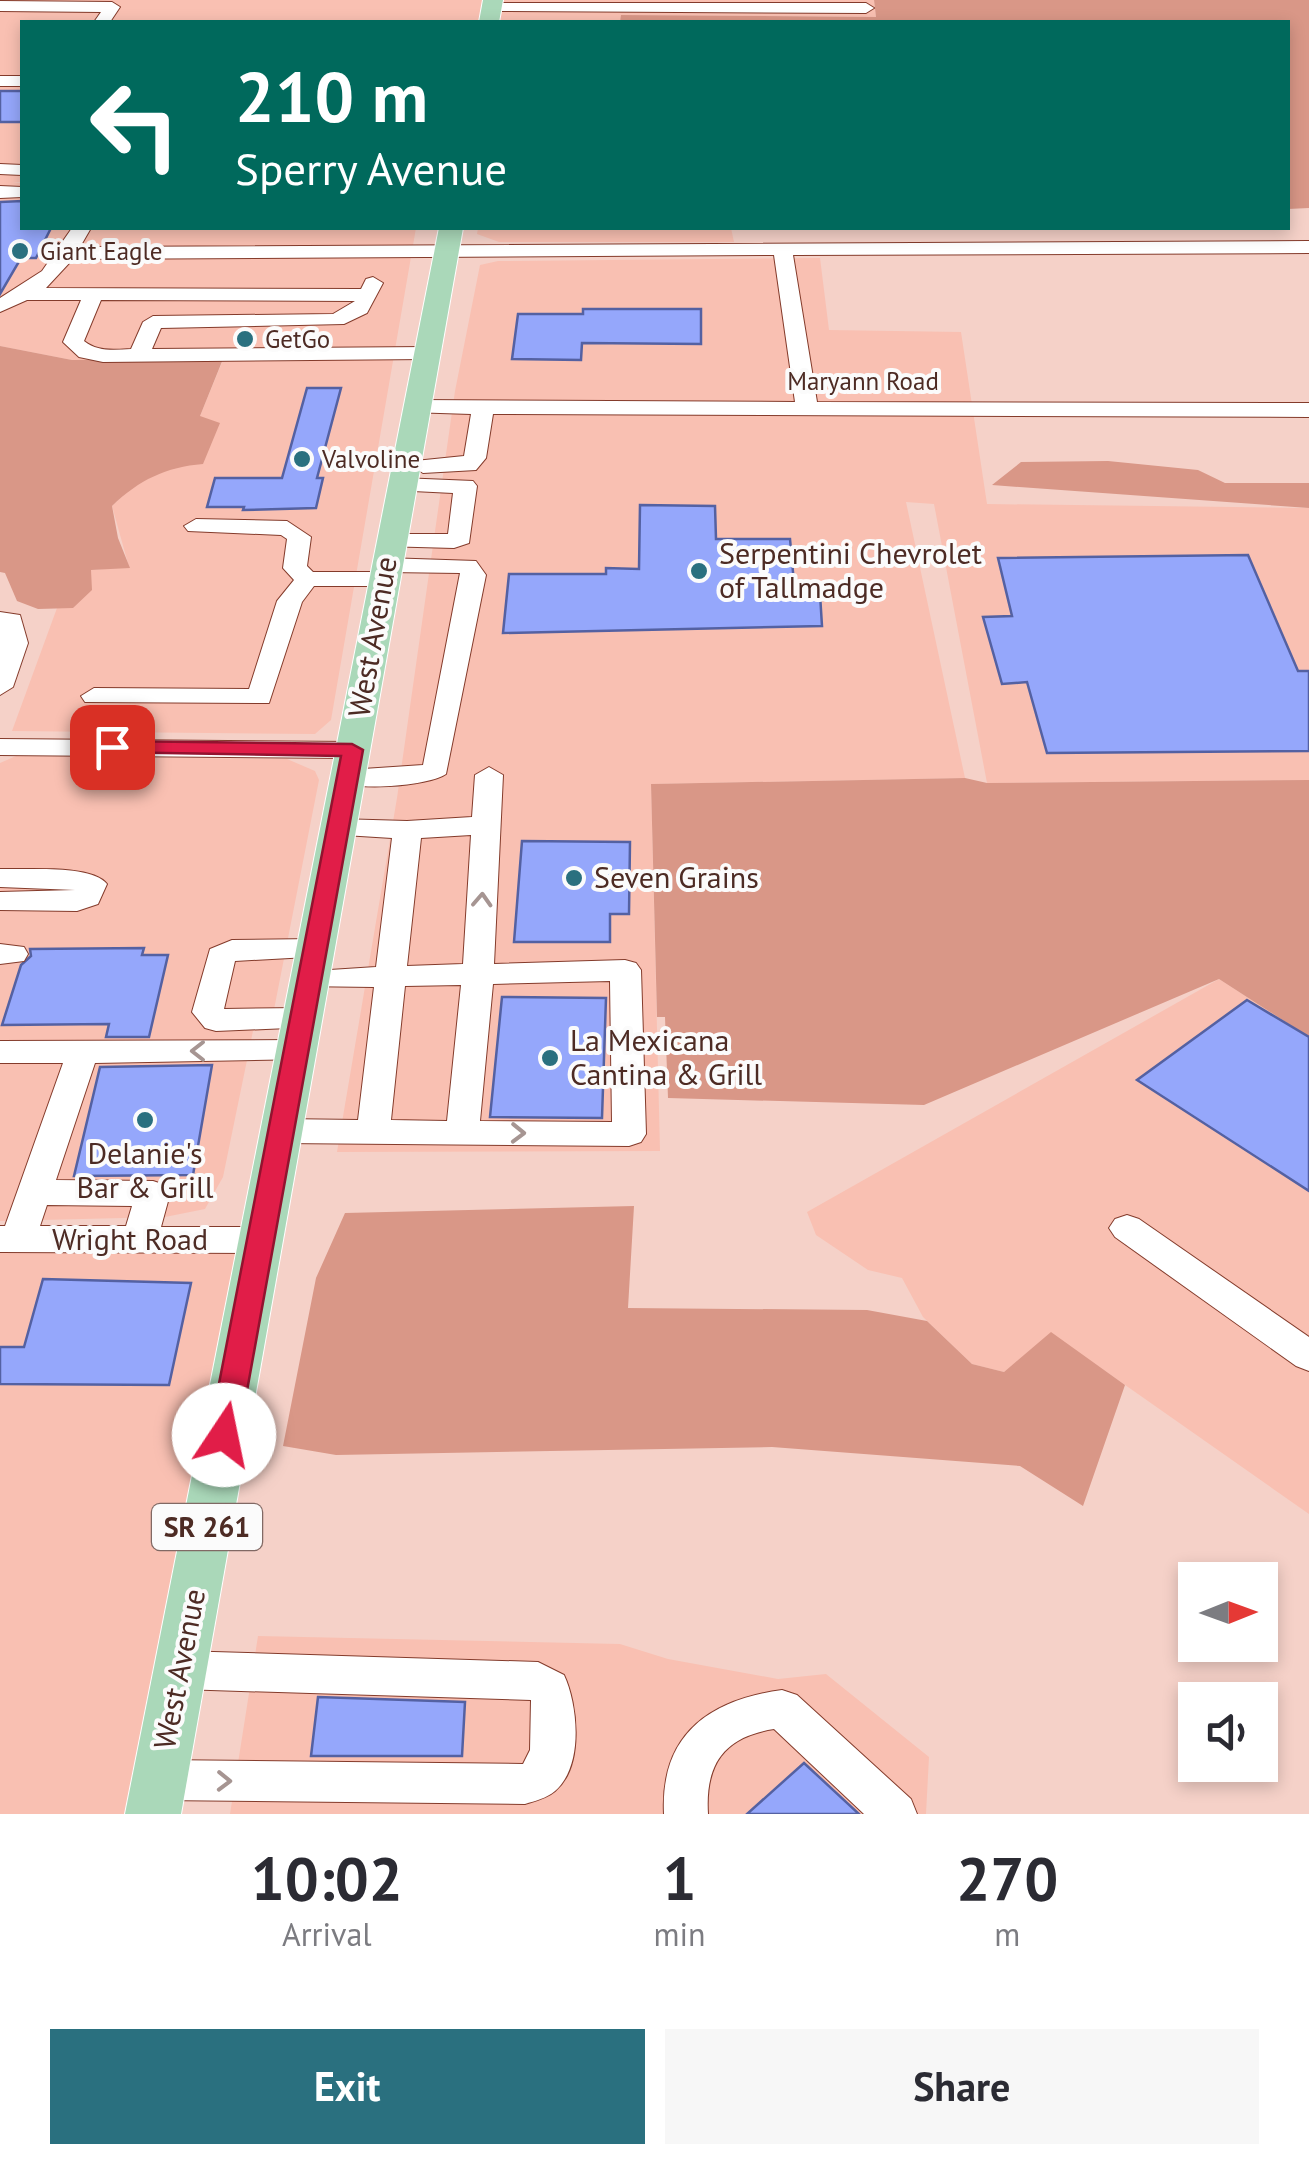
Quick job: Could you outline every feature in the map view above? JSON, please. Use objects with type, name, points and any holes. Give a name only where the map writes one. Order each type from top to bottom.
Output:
[{"type":"main road","name":"West Avenue","points":[[156,1797],[448,240]]},
{"type":"street","points":[[0,6],[112,7],[103,20]]},
{"type":"street","points":[[491,10],[866,8]]},
{"type":"street","points":[[706,230],[712,252]]},
{"type":"street","points":[[75,239],[260,233],[366,238],[390,231]]},
{"type":"street","points":[[260,233],[282,262]]},
{"type":"street","points":[[520,234],[712,252],[1309,247]]},
{"type":"street","points":[[75,239],[375,272],[370,295],[360,310],[337,320],[153,322],[138,355]]},
{"type":"street","points":[[0,306],[42,286],[75,239]]},
{"type":"street","points":[[54,270],[282,262],[448,240],[636,246]]},
{"type":"street","points":[[783,251],[807,408]]},
{"type":"street","points":[[26,294],[370,295]]},
{"type":"street","points":[[94,294],[73,342],[77,348],[94,354],[427,353]]},
{"type":"street","points":[[328,354],[337,320]]},
{"type":"street","name":"Maryann Road","points":[[417,407],[1309,410]]},
{"type":"street","points":[[403,476],[468,464],[476,458],[482,407]]},
{"type":"street","points":[[94,696],[260,696],[290,601],[308,579],[386,562],[460,538],[465,486],[403,476]]},
{"type":"street","points":[[196,526],[294,530],[299,536],[295,568],[308,579]]},
{"type":"street","points":[[0,747],[140,748],[350,764],[427,775],[436,768],[474,574],[467,566],[386,562]]},
{"type":"street","points":[[0,620],[11,620],[15,643],[0,687]]},
{"type":"street","points":[[140,748],[155,696]]},
{"type":"street","points":[[462,1133],[478,974],[489,775]]},
{"type":"street","points":[[338,828],[407,830],[487,825]]},
{"type":"street","points":[[373,1132],[407,830]]},
{"type":"street","points":[[0,878],[92,884],[87,897],[77,902],[0,901]]},
{"type":"street","points":[[281,1131],[629,1134],[624,970],[393,978],[232,950],[221,956],[208,1012],[216,1020],[299,1036]]},
{"type":"street","points":[[0,1052],[84,1052],[299,1036]]},
{"type":"street","points":[[9,1240],[34,1192],[84,1052]]},
{"type":"street","points":[[34,1192],[153,1194],[138,1240]]},
{"type":"street","points":[[1127,1228],[1309,1356]]},
{"type":"street","name":"Wright Road","points":[[9,1240],[261,1240]]},
{"type":"street","points":[[156,1797],[289,1782],[525,1784],[538,1782],[548,1771],[552,1699],[548,1688],[538,1682],[180,1670]]},
{"type":"street","points":[[686,1814],[682,1792],[698,1752],[722,1724],[758,1711],[782,1709],[895,1814]]},
{"type":"shaded area","points":[[0,0],[874,0],[876,17],[20,20],[20,182],[12,183],[20,183],[20,230],[416,230],[331,720],[315,734],[12,731],[57,608],[73,608],[91,570],[129,567],[112,506],[132,487],[173,466],[203,463],[200,416],[223,360],[72,360],[0,346]]},
{"type":"shaded area","points":[[874,0],[1309,0],[1309,208],[1290,209],[1290,20],[620,20],[621,15],[876,17]]},
{"type":"shaded area","points":[[478,230],[731,230],[734,242],[499,242],[477,234]]},
{"type":"shaded area","points":[[820,258],[829,330],[961,332],[987,504],[1309,508],[1309,780],[987,783],[934,504],[906,502],[965,778],[651,784],[660,1151],[337,1152],[397,798],[455,391],[480,265],[498,261]]},
{"type":"shaded area","points":[[0,346],[72,360],[223,359],[200,416],[220,423],[203,464],[154,476],[112,506],[118,538],[130,568],[91,570],[92,590],[73,608],[38,609],[17,601],[5,573],[0,572]]},
{"type":"shaded area","points":[[1108,461],[1198,470],[1225,483],[1309,483],[1309,508],[992,485],[1021,462]]},
{"type":"shaded area","points":[[16,756],[287,759],[315,771],[319,780],[270,1030],[253,1031],[223,1177],[205,1209],[165,1217],[0,1221],[0,763]]},
{"type":"shaded area","points":[[965,778],[987,783],[1309,780],[1309,1037],[1219,979],[924,1105],[668,1098],[665,1017],[657,1017],[651,784]]},
{"type":"shaded area","points":[[1219,979],[1309,1037],[1309,1514],[1051,1333],[1004,1372],[972,1364],[923,1317],[902,1278],[868,1270],[816,1235],[807,1212]]},
{"type":"shaded area","points":[[634,1206],[628,1308],[867,1310],[927,1321],[972,1364],[1004,1372],[1051,1332],[1125,1385],[1083,1506],[1020,1466],[772,1447],[336,1455],[283,1446],[316,1278],[345,1213]]},
{"type":"shaded area","points":[[0,1239],[261,1240],[145,1814],[0,1814]]},
{"type":"shaded area","points":[[258,1636],[620,1644],[668,1659],[778,1679],[826,1674],[929,1757],[926,1814],[230,1814]]},
{"type":"building","points":[[0,91],[20,91],[20,122],[0,122]]},
{"type":"building","name":"Giant Eagle","points":[[20,201],[20,230],[50,230],[36,258],[21,258],[0,294],[0,202]]},
{"type":"building","points":[[583,309],[701,309],[701,344],[582,343],[581,360],[512,359],[518,314],[583,314]]},
{"type":"building","points":[[307,388],[341,388],[317,478],[323,478],[316,508],[207,507],[215,478],[282,478]]},
{"type":"building","name":"Serpentini Chevrolet of Tallmadge","points":[[640,505],[715,506],[716,539],[790,539],[795,594],[820,594],[822,626],[503,633],[509,574],[606,574],[606,568],[639,569]]},
{"type":"building","points":[[1248,555],[1298,671],[1309,671],[1309,751],[1047,753],[1027,682],[1002,684],[983,617],[1012,616],[998,558]]},
{"type":"building","name":"Seven Grains","points":[[522,841],[630,842],[629,914],[610,914],[610,942],[514,942]]},
{"type":"building","points":[[144,948],[142,955],[168,955],[149,1037],[106,1037],[109,1024],[2,1025],[21,965],[31,956],[30,949]]},
{"type":"building","name":"La Mexicana Cantina & Grill","points":[[502,997],[606,998],[602,1118],[490,1117]]},
{"type":"building","points":[[1247,1000],[1309,1037],[1309,1191],[1137,1080]]},
{"type":"building","name":"Delanie's Bar & Grill","points":[[212,1065],[193,1175],[74,1176],[100,1067]]},
{"type":"building","points":[[43,1279],[191,1283],[169,1385],[0,1384],[0,1347],[24,1347]]},
{"type":"building","points":[[318,1697],[465,1702],[462,1756],[311,1756]]},
{"type":"building","points":[[804,1763],[859,1814],[747,1814]]},
{"type":"place","name":"Giant Eagle","points":[[20,251]]},
{"type":"place","name":"GetGo","points":[[245,339]]},
{"type":"place","name":"Valvoline","points":[[302,459]]},
{"type":"place","name":"Serpentini Chevrolet of Tallmadge","points":[[699,571]]},
{"type":"place","name":"Seven Grains","points":[[574,878]]},
{"type":"place","name":"La Mexicana Cantina & Grill","points":[[550,1058]]},
{"type":"place","name":"Delanie's Bar & Grill","points":[[145,1120]]},
{"type":"route","points":[[112,747],[352,750],[224,1435]]}]
